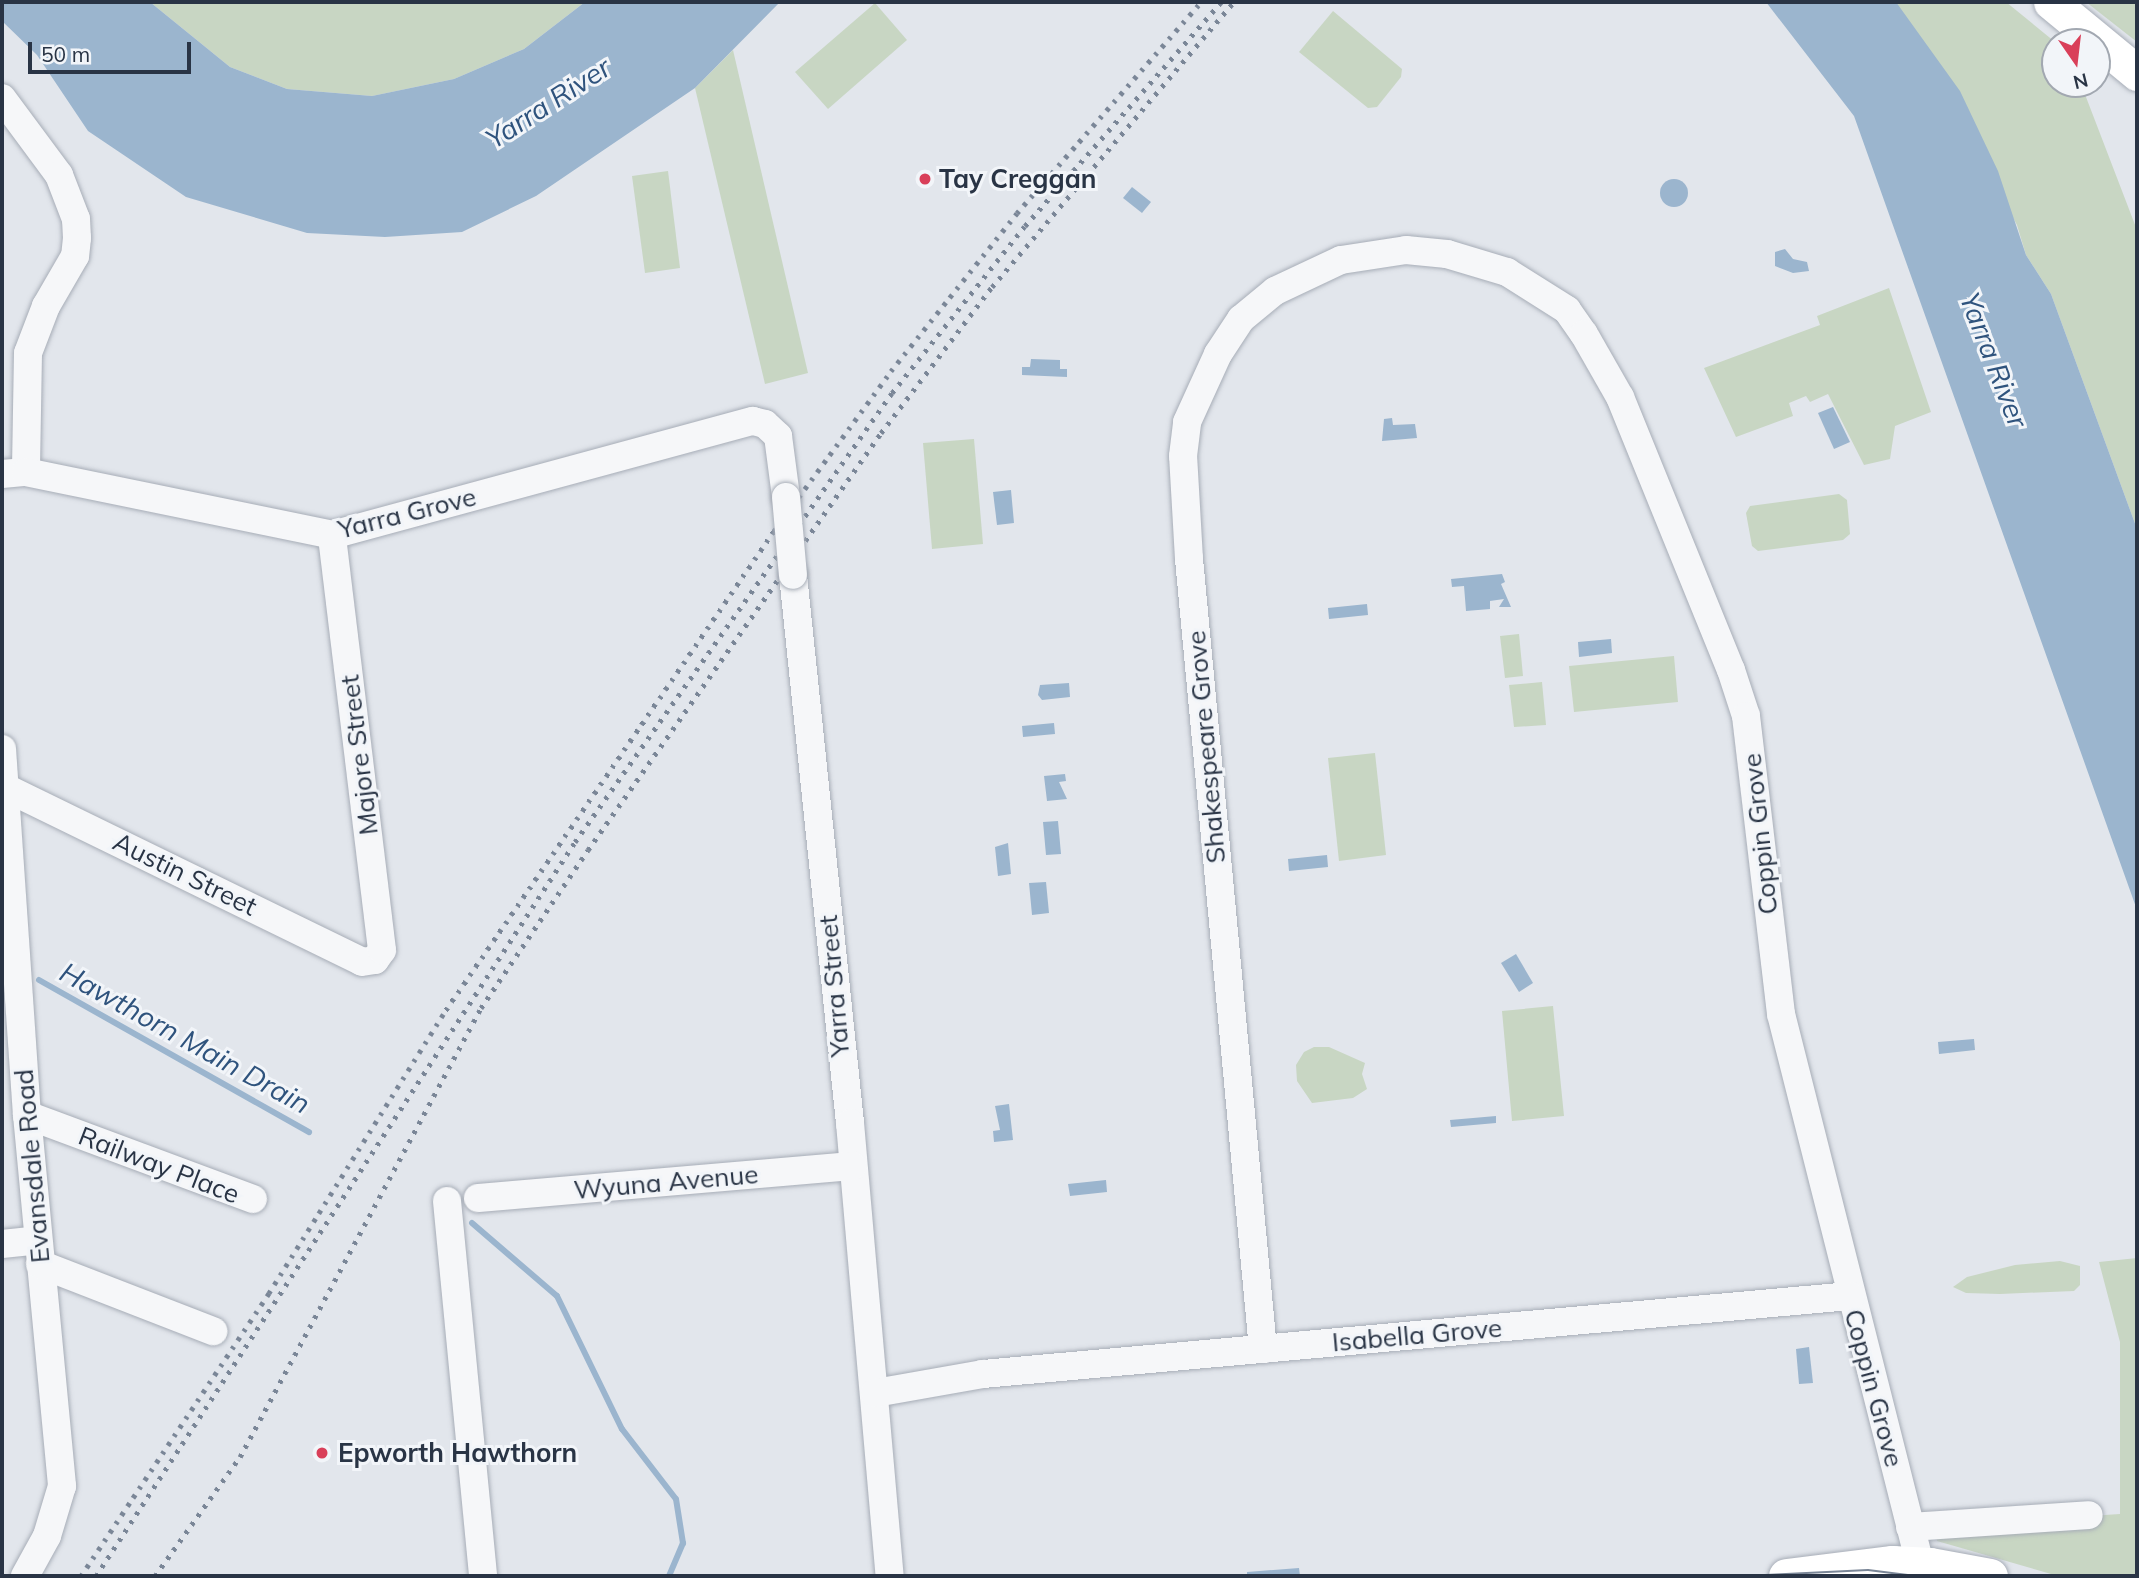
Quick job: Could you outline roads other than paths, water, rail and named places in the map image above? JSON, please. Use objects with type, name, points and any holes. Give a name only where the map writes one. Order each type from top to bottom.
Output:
[{"type":"main road","points":[[2051,2],[2137,73]]},
{"type":"main road","points":[[1786,1576],[1845,1566],[1990,1576]]},
{"type":"street","points":[[2,99],[59,175],[76,219],[77,239],[75,256],[46,306],[27,353],[14,473]]},
{"type":"street","name":"Coppin Grove","points":[[1384,252],[1459,257],[1507,272],[1539,291],[1567,310],[1620,397],[1746,716],[1781,1014],[1921,1570]]},
{"type":"street","name":"Shakespeare Grove","points":[[1264,1349],[1183,456],[1187,422],[1200,387],[1241,319],[1297,277],[1341,260],[1384,252]]},
{"type":"street","name":"Yarra Grove","points":[[14,473],[332,535],[743,422]]},
{"type":"street","name":"Yarra Street","points":[[743,422],[765,424],[778,436],[786,498],[874,1383],[890,1576]]},
{"type":"street","name":"Majore Street","points":[[332,535],[382,950],[375,960],[362,962]]},
{"type":"street","name":"Evansdale Road","points":[[2,749],[27,1115],[62,1486],[47,1536],[18,1574]]},
{"type":"street","name":"Austin Street","points":[[6,788],[362,962]]},
{"type":"street","name":"Railway Place","points":[[27,1115],[253,1199]]},
{"type":"street","name":"Wyuna Avenue","points":[[478,1198],[853,1166]]},
{"type":"street","points":[[447,1201],[483,1576]]},
{"type":"street","points":[[2,1244],[39,1252],[213,1331]]},
{"type":"street","name":"Isabella Grove","points":[[874,1383],[1850,1296]]},
{"type":"street","points":[[1910,1527],[2089,1516]]},
{"type":"water","name":"Yarra River","points":[[2,2],[150,2],[230,67],[287,89],[372,96],[454,79],[524,49],[585,2],[780,2],[695,88],[536,196],[462,232],[385,237],[307,233],[186,197],[88,131],[37,55],[2,21]]},
{"type":"water","name":"Yarra River","points":[[1766,2],[1896,2],[1960,91],[1998,171],[2026,255],[2051,294],[2137,529],[2137,910],[1854,116]]},
{"type":"water","points":[[1674,179],[1684,183],[1688,193],[1684,203],[1674,207],[1664,203],[1660,193],[1664,183]]},
{"type":"water","points":[[1132,187],[1151,202],[1142,213],[1123,198]]},
{"type":"water","points":[[1785,249],[1793,259],[1807,262],[1809,271],[1793,273],[1775,266],[1775,252]]},
{"type":"water","points":[[1031,359],[1060,360],[1060,369],[1067,369],[1067,377],[1022,375],[1022,367],[1030,367]]},
{"type":"water","points":[[1833,407],[1850,442],[1834,449],[1818,413]]},
{"type":"water","points":[[1392,418],[1393,425],[1415,424],[1417,438],[1382,441],[1384,419]]},
{"type":"water","points":[[1011,490],[1014,523],[997,525],[993,492]]},
{"type":"water","points":[[1502,574],[1505,582],[1501,584],[1511,607],[1499,607],[1504,599],[1490,601],[1490,609],[1466,611],[1464,586],[1452,587],[1451,579]]},
{"type":"water","points":[[1367,604],[1368,615],[1329,619],[1328,608]]},
{"type":"water","points":[[1611,639],[1612,653],[1579,657],[1578,642]]},
{"type":"water","points":[[1069,683],[1070,697],[1042,700],[1038,695],[1040,685]]},
{"type":"water","points":[[1054,723],[1055,734],[1023,737],[1022,726]]},
{"type":"water","points":[[1065,774],[1066,781],[1059,782],[1067,799],[1047,801],[1044,776]]},
{"type":"water","points":[[1058,821],[1061,854],[1046,855],[1043,822]]},
{"type":"water","points":[[1008,843],[1011,874],[998,876],[995,847]]},
{"type":"water","points":[[1327,855],[1328,867],[1289,871],[1288,859]]},
{"type":"water","points":[[1046,882],[1049,913],[1032,915],[1029,883]]},
{"type":"water","points":[[1516,954],[1533,983],[1519,992],[1501,963]]},
{"type":"water","points":[[1974,1039],[1975,1050],[1939,1054],[1938,1042]]},
{"type":"water","points":[[1009,1104],[1013,1140],[994,1142],[993,1131],[1000,1130],[995,1106]]},
{"type":"water","points":[[1496,1116],[1496,1123],[1451,1127],[1450,1120]]},
{"type":"water","points":[[1106,1180],[1107,1192],[1070,1196],[1068,1184]]},
{"type":"water","points":[[1809,1347],[1813,1383],[1799,1384],[1796,1349]]},
{"type":"water","points":[[1299,1568],[1300,1576],[1247,1576],[1247,1572]]},
{"type":"waterway","name":"Hawthorn Main Drain","points":[[39,980],[309,1132]]},
{"type":"waterway","name":"Hawthorn Main Drain","points":[[472,1223],[557,1296],[622,1429],[676,1499],[683,1543],[669,1576]]},
{"type":"tram line","points":[[1745,1576],[1868,1570],[1916,1576]]},
{"type":"railway","points":[[81,1576],[269,1293],[446,1010],[774,531],[891,371],[1017,213],[1201,2]]},
{"type":"railway","points":[[96,1576],[575,842],[892,393],[1025,226],[1221,2]]},
{"type":"railway","points":[[155,1576],[240,1457],[481,1008],[588,850],[881,433],[992,287],[1234,2]]},
{"type":"place","name":"Tay Creggan","points":[[925,179]]},
{"type":"place","name":"Epworth Hawthorn","points":[[322,1453]]}]
